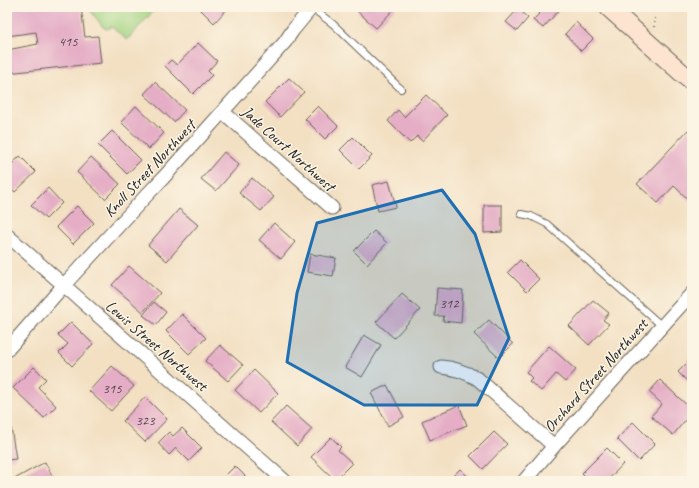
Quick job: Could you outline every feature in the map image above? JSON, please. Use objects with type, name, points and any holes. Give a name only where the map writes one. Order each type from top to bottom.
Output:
[{"type":"street","name":"Knoll Street Northwest","points":[[7,350],[64,285],[223,112],[285,42],[312,7]]},
{"type":"street","points":[[608,7],[692,82]]},
{"type":"street","name":"Jade Court Northwest","points":[[223,112],[332,208]]},
{"type":"street","name":"Lewis Street Northwest","points":[[7,235],[285,481]]},
{"type":"street","name":"Orchard Street Northwest","points":[[524,481],[692,294]]},
{"type":"street","points":[[441,367],[454,368],[478,379],[554,446]]},
{"type":"lane","points":[[312,7],[401,89]]},
{"type":"lane","points":[[521,214],[531,216],[546,224],[662,326]]},
{"type":"path","points":[[654,28],[655,16]]},
{"type":"highlighted area","points":[[442,190],[475,234],[509,338],[477,405],[364,405],[287,362],[297,293],[317,223]]},
{"type":"green space","points":[[88,7],[157,7],[127,40],[112,27],[107,29],[103,27]]},
{"type":"building","points":[[7,7],[81,7],[85,37],[98,36],[101,63],[7,73],[7,50],[38,44],[36,32],[7,36]]},
{"type":"building","points":[[198,7],[229,7],[214,23]]},
{"type":"building","points":[[361,7],[396,7],[376,28],[357,11]]},
{"type":"building","points":[[533,7],[558,7],[560,9],[543,28],[533,20],[540,13]]},
{"type":"building","points":[[518,9],[528,18],[517,31],[506,22]]},
{"type":"building","points":[[576,22],[593,39],[581,51],[565,34]]},
{"type":"building","points":[[198,43],[217,61],[208,71],[212,75],[193,94],[165,66],[171,60],[177,65]]},
{"type":"building","points":[[289,78],[304,92],[280,117],[265,102]]},
{"type":"building","points":[[155,82],[185,110],[174,122],[144,94]]},
{"type":"building","points":[[426,95],[447,115],[422,141],[417,136],[410,143],[388,121],[398,110],[404,117]]},
{"type":"building","points":[[136,106],[164,133],[149,149],[121,122]]},
{"type":"building","points":[[318,106],[338,126],[325,139],[305,119]]},
{"type":"building","points":[[688,130],[692,133],[692,203],[674,186],[658,203],[637,184]]},
{"type":"building","points":[[112,131],[141,160],[127,174],[98,145]]},
{"type":"building","points":[[353,137],[372,156],[359,169],[340,150]]},
{"type":"building","points":[[224,152],[239,165],[216,191],[201,179]]},
{"type":"building","points":[[20,156],[36,172],[15,192],[7,184],[7,169]]},
{"type":"building","points":[[91,157],[120,184],[105,199],[77,172]]},
{"type":"building","points":[[252,178],[274,197],[261,211],[239,193]]},
{"type":"building","points":[[389,181],[396,207],[378,211],[372,185]]},
{"type":"building","points":[[48,188],[62,203],[46,219],[31,205]]},
{"type":"building","points":[[484,205],[502,205],[502,232],[484,233]]},
{"type":"building","points":[[77,206],[94,223],[73,244],[56,227]]},
{"type":"building","points":[[179,209],[198,225],[167,261],[148,245]]},
{"type":"building","points":[[274,223],[295,242],[281,259],[259,240]]},
{"type":"building","points":[[374,231],[387,243],[367,264],[354,251]]},
{"type":"building","points":[[310,254],[336,258],[333,276],[307,272]]},
{"type":"building","points":[[520,260],[539,279],[527,291],[508,272]]},
{"type":"building","points":[[129,266],[160,293],[143,312],[112,285]]},
{"type":"building","points":[[437,288],[463,290],[461,323],[443,321],[444,316],[435,316]]},
{"type":"building","points":[[402,294],[420,310],[394,338],[376,322]]},
{"type":"building","points":[[593,300],[609,313],[603,320],[609,324],[589,345],[569,326]]},
{"type":"building","points":[[154,302],[166,312],[156,325],[143,315]]},
{"type":"building","points":[[182,314],[206,338],[189,354],[166,331]]},
{"type":"building","points":[[489,320],[513,344],[499,358],[474,334]]},
{"type":"building","points":[[71,322],[93,344],[72,366],[59,353],[68,344],[58,335]]},
{"type":"building","points":[[364,335],[381,345],[362,377],[345,367]]},
{"type":"building","points":[[220,345],[243,365],[228,381],[205,361]]},
{"type":"building","points":[[549,346],[576,370],[565,382],[556,374],[541,391],[529,381],[532,378],[526,372]]},
{"type":"building","points":[[692,358],[692,386],[678,372]]},
{"type":"building","points":[[112,366],[134,386],[111,411],[89,391]]},
{"type":"building","points":[[34,367],[46,379],[38,387],[56,406],[44,418],[13,388]]},
{"type":"building","points":[[254,370],[278,393],[259,413],[235,390]]},
{"type":"building","points":[[660,380],[692,410],[692,412],[673,435],[651,416],[662,404],[649,392]]},
{"type":"building","points":[[387,385],[404,417],[388,426],[371,393]]},
{"type":"building","points":[[145,397],[167,419],[145,442],[123,421]]},
{"type":"building","points":[[459,405],[467,425],[430,440],[422,421]]},
{"type":"building","points":[[286,406],[312,429],[297,446],[271,422]]},
{"type":"building","points":[[9,415],[16,459],[7,460],[7,416]]},
{"type":"building","points":[[633,422],[655,444],[639,461],[617,439]]},
{"type":"building","points":[[182,428],[202,448],[189,461],[176,448],[169,455],[158,443],[169,432],[173,436]]},
{"type":"building","points":[[494,432],[507,444],[483,469],[470,456]]},
{"type":"building","points":[[331,437],[341,447],[338,450],[352,463],[335,480],[311,457]]},
{"type":"building","points":[[607,448],[623,464],[607,481],[590,481],[582,473]]},
{"type":"building","points":[[45,462],[55,481],[11,481]]},
{"type":"building","points":[[235,466],[247,478],[243,481],[220,481]]},
{"type":"building","points":[[460,469],[473,481],[448,481]]}]
